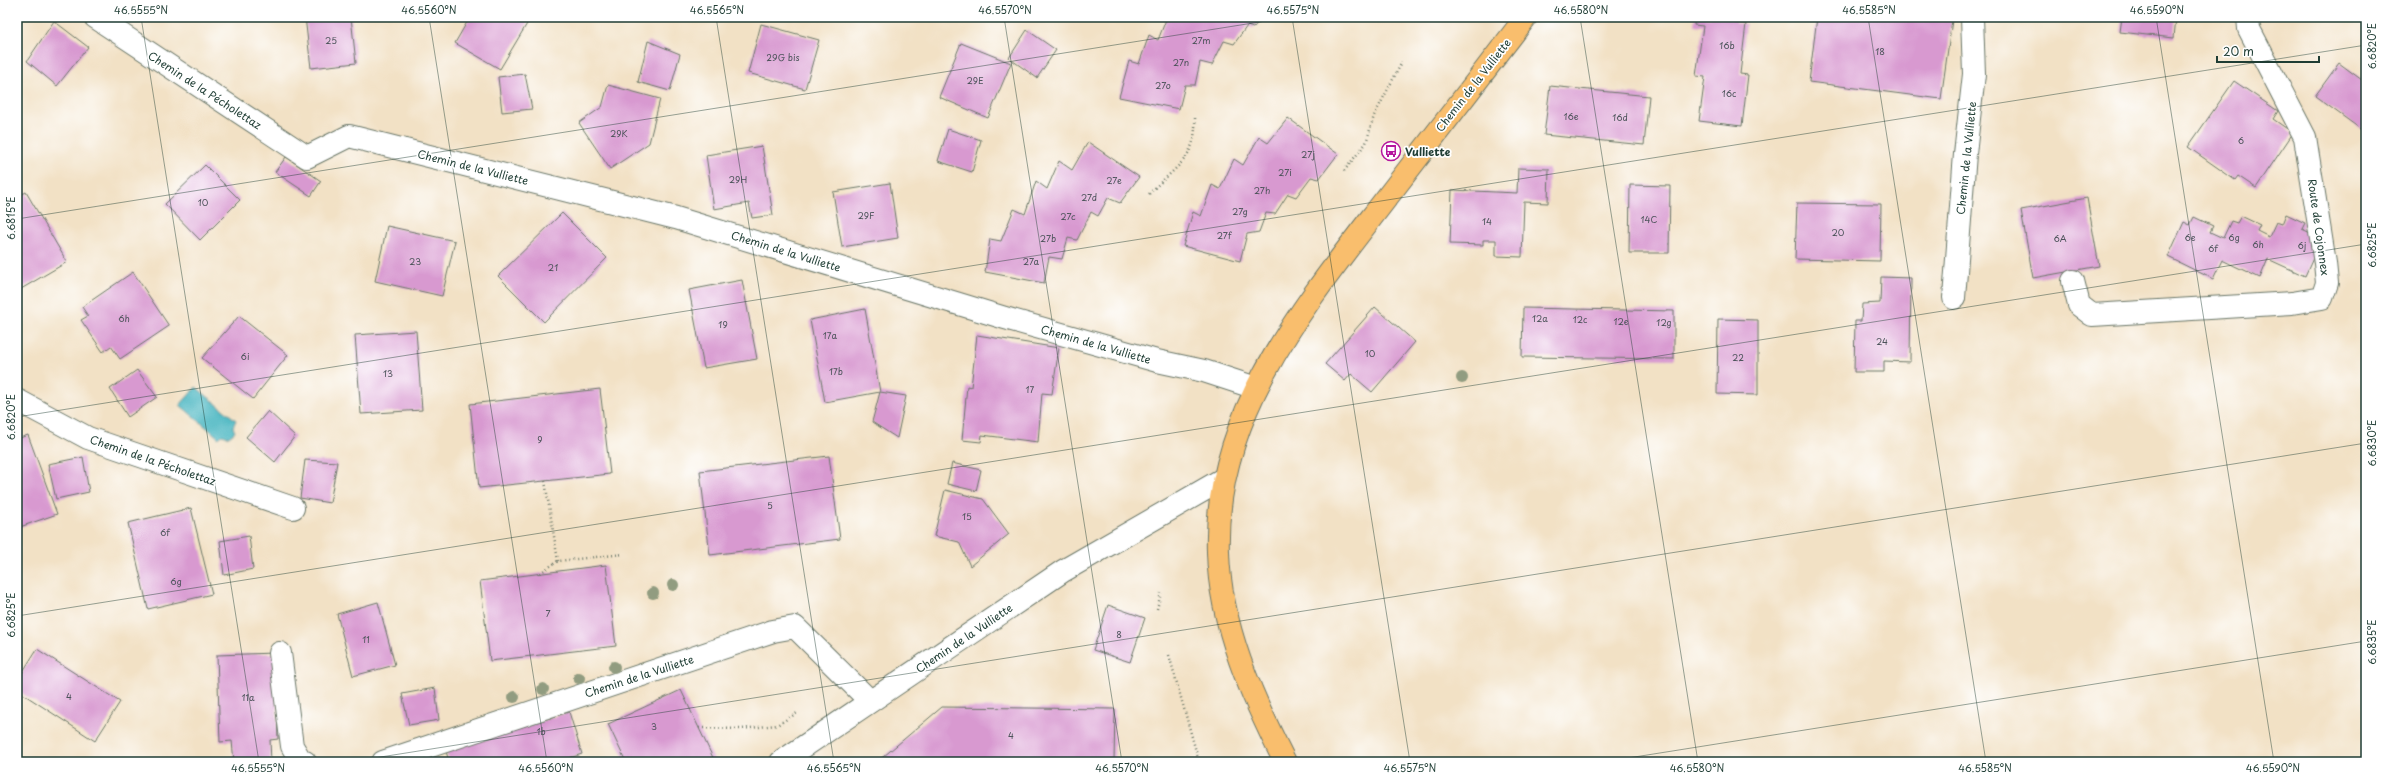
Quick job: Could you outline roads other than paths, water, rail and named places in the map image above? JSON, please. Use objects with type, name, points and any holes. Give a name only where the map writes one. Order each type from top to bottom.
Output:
[{"type":"main road","name":"Chemin de la Vulliette","points":[[1285,762],[1250,685],[1230,629],[1219,577],[1217,533],[1223,479],[1234,439],[1256,388],[1284,341],[1327,276],[1526,17]]},
{"type":"street","name":"Chemin de la Pécholettaz","points":[[95,17],[307,157],[316,153]]},
{"type":"street","name":"Chemin de la Vulliette","points":[[1954,298],[1965,154],[1974,74],[1972,17]]},
{"type":"street","name":"Route de Cojonnex","points":[[2073,281],[2079,305],[2092,315],[2292,303],[2322,298],[2327,283],[2305,137],[2249,29],[2248,17]]},
{"type":"street","name":"Chemin de la Vulliette","points":[[316,153],[349,136],[676,218],[1005,318],[1157,361],[1204,371],[1256,388]]},
{"type":"street","name":"Chemin de la Pécholettaz","points":[[17,400],[88,438],[293,508]]},
{"type":"street","name":"Chemin de la Vulliette","points":[[781,762],[1063,571],[1223,479]]},
{"type":"street","name":"Chemin de la Vulliette","points":[[383,762],[766,634],[795,627],[870,701]]},
{"type":"street","points":[[280,653],[292,746],[300,761],[306,762]]},
{"type":"water","points":[[196,387],[236,420],[233,427],[235,432],[229,437],[222,435],[219,438],[180,405]]},
{"type":"place","name":"Vulliette","points":[[1391,151]]}]
